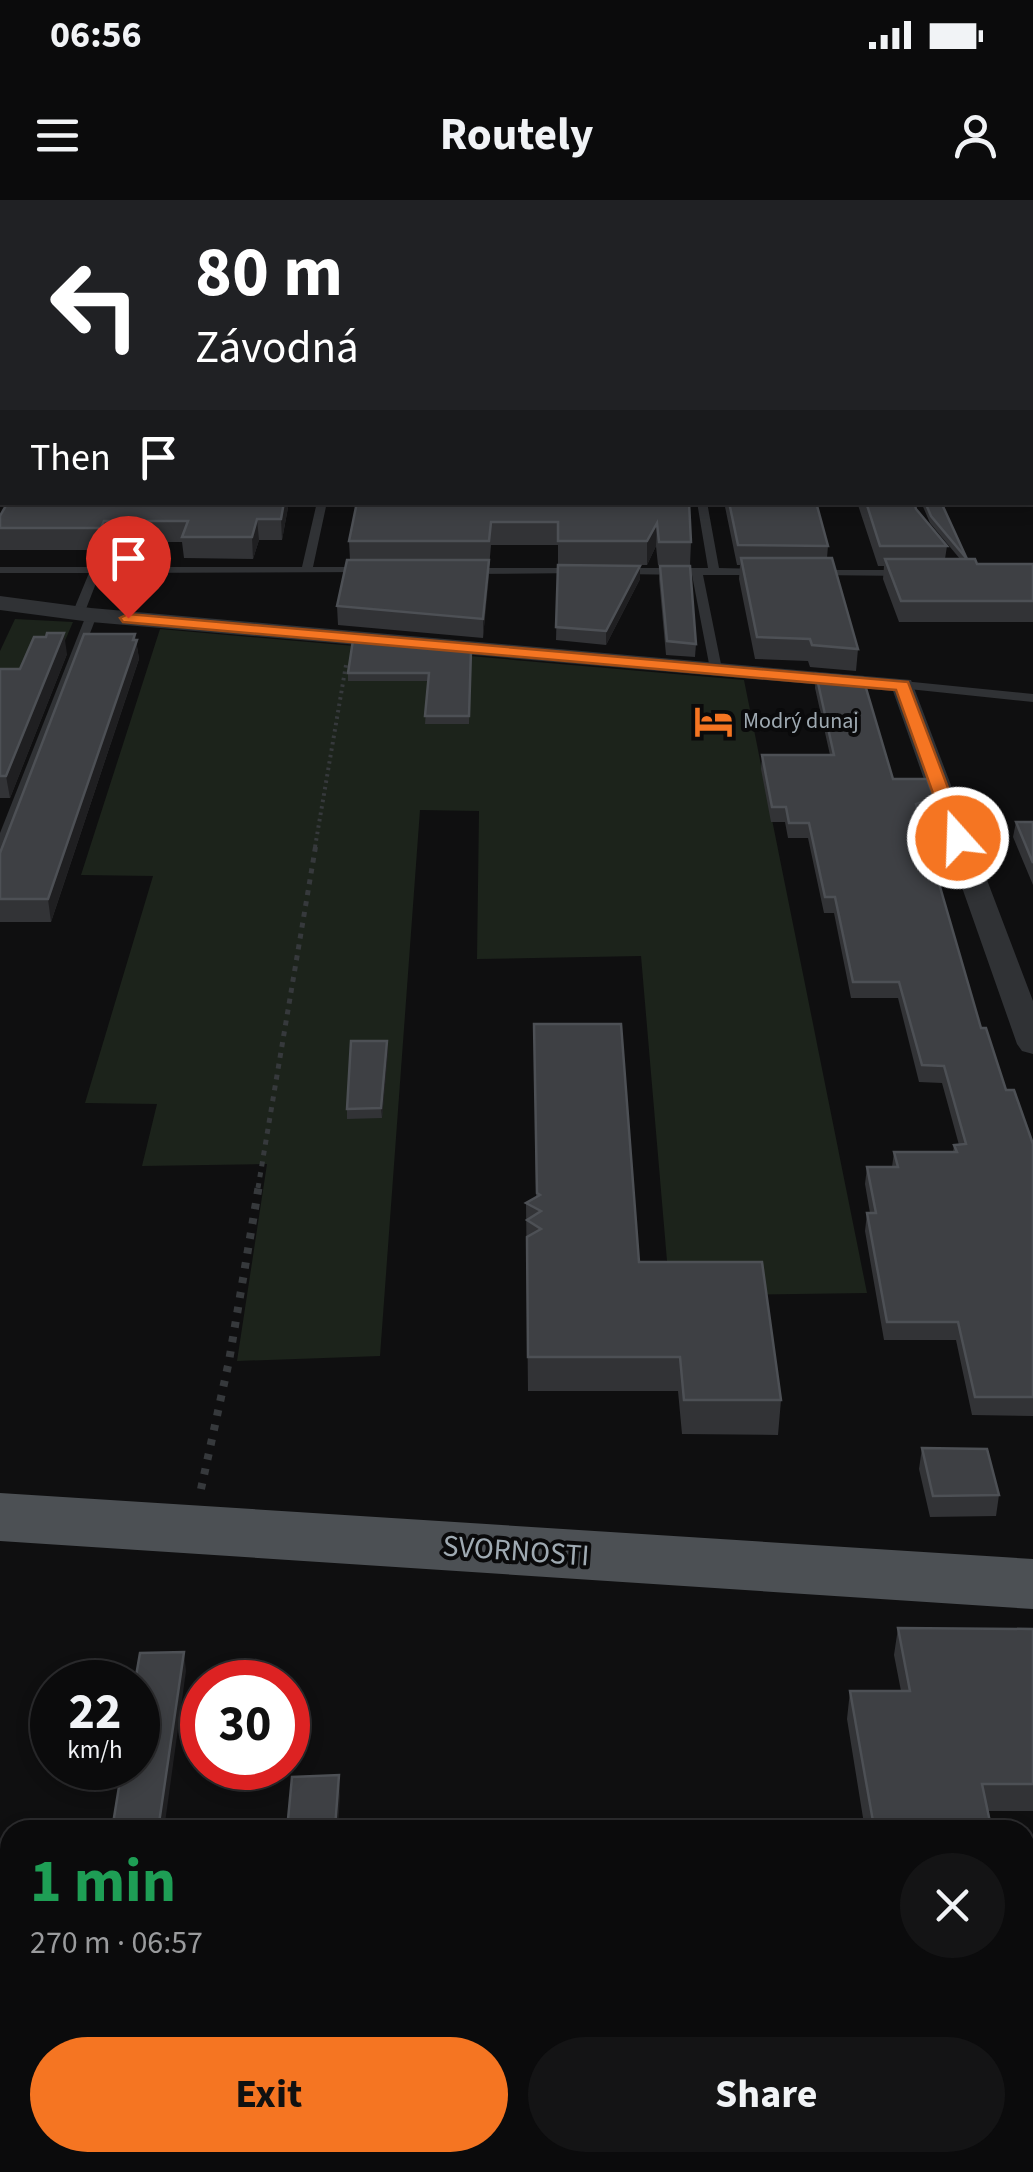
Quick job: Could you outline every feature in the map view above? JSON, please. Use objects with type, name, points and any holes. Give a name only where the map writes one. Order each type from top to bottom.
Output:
[{"type":"main road","name":"SVORNOSTI","points":[[0,1517],[1033,1584]]},
{"type":"street","points":[[0,603],[85,615],[902,686],[1033,1044]]},
{"type":"lane","points":[[307,570],[321,505]]},
{"type":"lane","points":[[703,505],[714,572]]},
{"type":"lane","points":[[0,570],[385,570]]},
{"type":"lane","points":[[0,852],[85,615],[96,570]]},
{"type":"lane","points":[[463,570],[771,572]]},
{"type":"lane","points":[[697,572],[716,670]]},
{"type":"lane","points":[[809,572],[922,573]]},
{"type":"lane","points":[[902,686],[1033,698]]},
{"type":"path","points":[[193,1530],[228,1361],[350,638]]},
{"type":"shaded area","points":[[15,619],[73,622],[0,792],[0,651]]},
{"type":"shaded area","points":[[160,629],[744,680],[867,1293],[670,1296],[641,956],[477,959],[479,811],[420,810],[380,1356],[237,1361],[267,1164],[142,1166],[157,1104],[85,1103],[153,876],[81,875]]},
{"type":"building","points":[[6,505],[283,505],[281,519],[257,519],[252,537],[182,537],[188,521],[104,521],[101,528],[0,528],[0,516]]},
{"type":"building","points":[[356,505],[689,505],[691,542],[659,542],[657,523],[647,541],[558,541],[558,522],[491,522],[489,541],[349,541]]},
{"type":"building","points":[[730,505],[817,505],[828,546],[738,545]]},
{"type":"building","points":[[867,505],[915,505],[947,546],[880,546]]},
{"type":"building","points":[[926,505],[942,505],[967,559]]},
{"type":"building","points":[[741,558],[832,558],[858,649],[812,645],[810,639],[757,637]]},
{"type":"building","points":[[885,559],[975,559],[977,564],[1033,564],[1033,601],[901,601]]},
{"type":"building","points":[[347,560],[489,560],[483,619],[337,606]]},
{"type":"building","points":[[558,565],[640,566],[606,631],[556,627]]},
{"type":"building","points":[[660,566],[690,566],[696,644],[667,641]]},
{"type":"building","points":[[47,633],[64,633],[6,776],[0,776],[0,669],[20,669],[34,637],[46,637]]},
{"type":"building","points":[[84,634],[135,634],[133,640],[137,640],[48,899],[0,899],[0,853]]},
{"type":"building","points":[[353,640],[471,650],[469,716],[425,716],[429,673],[348,673]]},
{"type":"building","points":[[816,674],[863,678],[893,779],[927,779],[934,798],[916,804],[981,1028],[986,1028],[1006,1090],[1014,1090],[1033,1144],[1033,1397],[975,1397],[958,1322],[887,1322],[867,1213],[876,1213],[867,1167],[898,1167],[894,1152],[957,1152],[954,1145],[966,1144],[944,1066],[922,1065],[899,982],[853,982],[835,897],[825,897],[809,823],[789,823],[786,807],[772,807],[762,755],[834,755]]},
{"type":"building","points":[[1016,822],[1033,822],[1033,863]]},
{"type":"building","points":[[534,1024],[621,1024],[639,1262],[762,1262],[781,1400],[684,1400],[680,1357],[528,1357],[527,1237],[541,1229],[527,1220],[541,1211],[526,1203],[540,1195]]},
{"type":"building","points":[[351,1041],[387,1041],[381,1108],[347,1109]]},
{"type":"building","points":[[922,1448],[987,1449],[999,1495],[933,1496]]},
{"type":"building","points":[[898,1628],[1033,1629],[1033,1784],[982,1784],[990,1820],[873,1820],[850,1691],[910,1691]]},
{"type":"building","points":[[184,1652],[159,1820],[114,1820],[118,1790],[160,1790],[160,1660],[139,1660],[140,1653]]},
{"type":"building","points":[[339,1775],[336,1820],[288,1820],[291,1790],[310,1790],[310,1776]]},
{"type":"place","name":"Modrý dunaj","points":[[713,721]]},
{"type":"route","points":[[128,618],[902,686],[958,838]]}]
